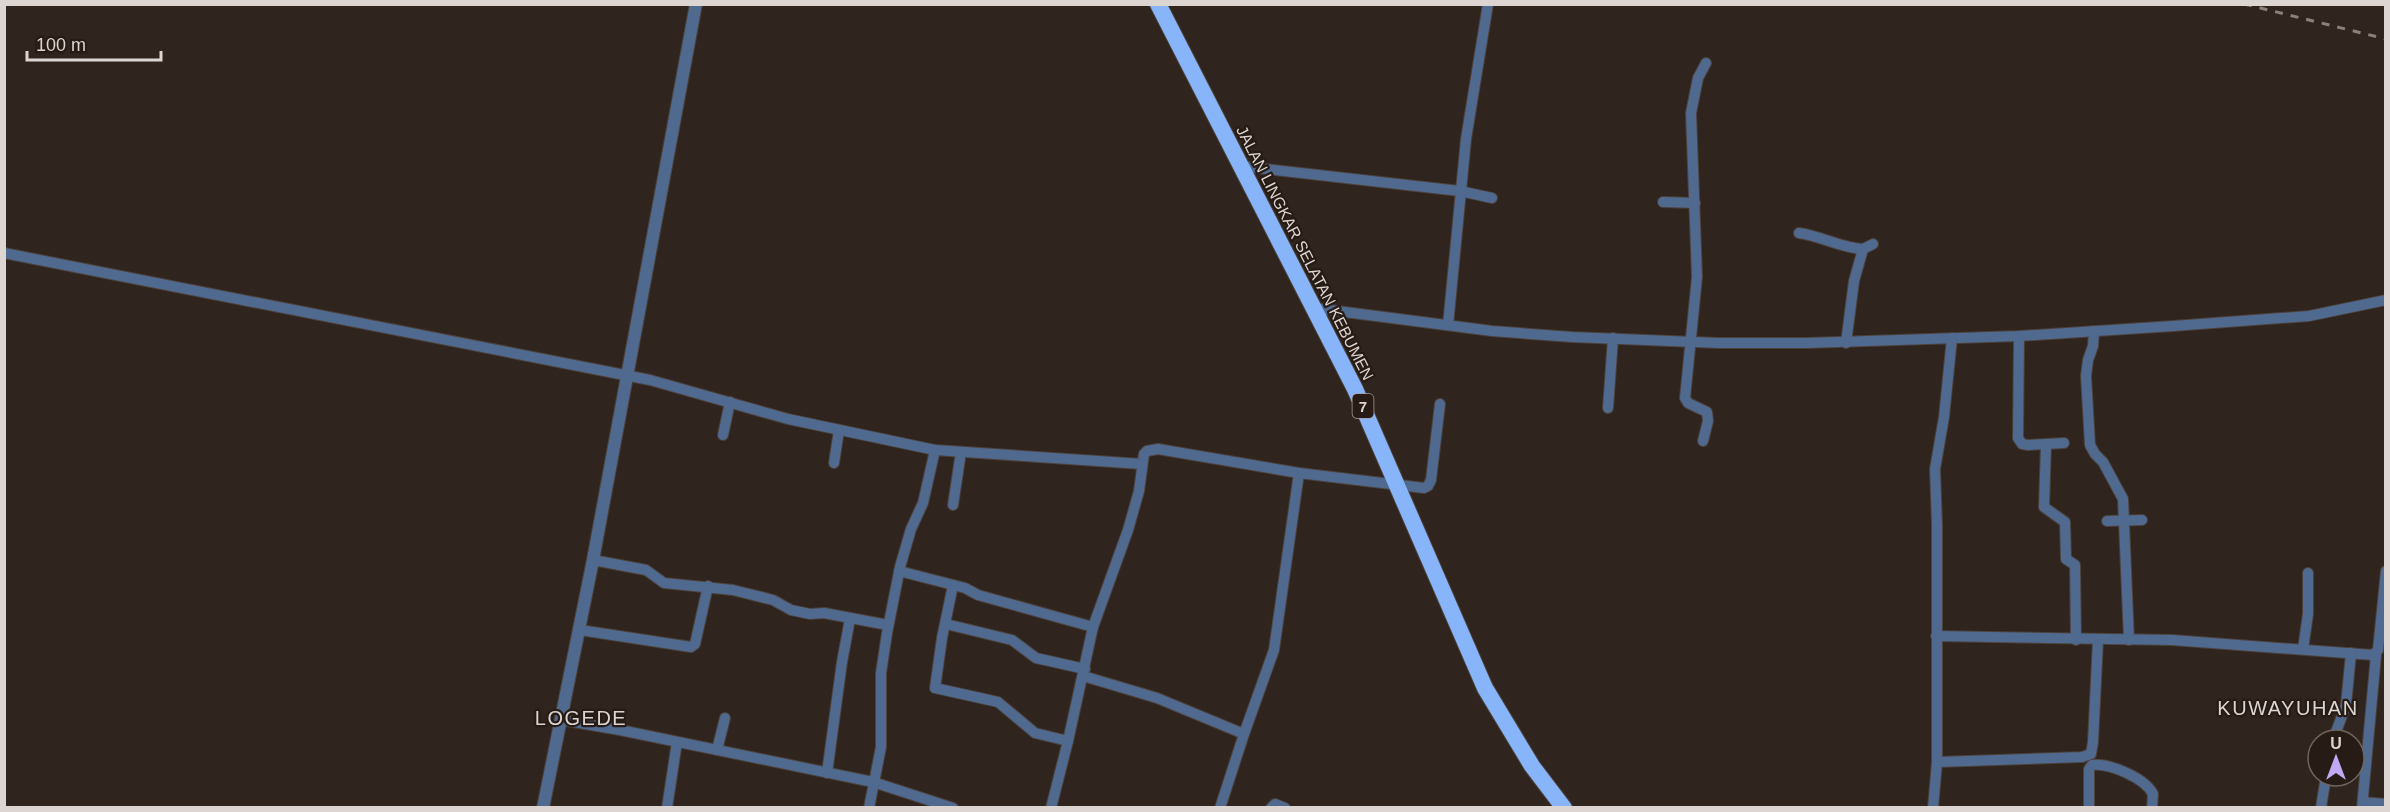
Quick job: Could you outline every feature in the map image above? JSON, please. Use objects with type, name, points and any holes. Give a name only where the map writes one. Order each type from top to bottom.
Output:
[{"type":"highway","name":"JALAN LINGKAR SELATAN KEBUMEN","points":[[1158,4],[1355,389],[1485,688],[1532,766],[1564,807]]},
{"type":"street","points":[[543,807],[580,630],[696,4]]},
{"type":"street","points":[[1448,325],[1460,191],[1488,4]]},
{"type":"street","points":[[1703,441],[1708,421],[1707,412],[1686,402],[1696,277],[1691,112],[1694,90],[1706,63]]},
{"type":"street","points":[[1239,166],[1460,191],[1492,198]]},
{"type":"street","points":[[1663,202],[1695,203]]},
{"type":"street","points":[[1799,233],[1820,237],[1849,247],[1868,247],[1854,281],[1846,343]]},
{"type":"street","points":[[4,253],[675,386],[839,430],[935,450],[1142,464]]},
{"type":"street","points":[[1314,308],[1492,331],[1690,342],[1846,343],[2019,336],[2308,316],[2385,300]]},
{"type":"street","points":[[2094,331],[2086,376],[2090,445],[2103,462],[2109,477],[2122,496],[2129,640]]},
{"type":"street","points":[[2019,336],[2018,438],[2022,444],[2064,443]]},
{"type":"street","points":[[1608,408],[1613,338]]},
{"type":"street","points":[[1933,807],[1937,762],[1935,469],[1944,417],[1952,338]]},
{"type":"street","points":[[723,435],[730,402]]},
{"type":"street","points":[[1051,807],[1093,627],[1128,530],[1139,491],[1144,454],[1147,451],[1158,449],[1299,473],[1424,488],[1430,484],[1440,405]]},
{"type":"street","points":[[834,463],[839,430]]},
{"type":"street","points":[[2046,444],[2045,507],[2065,522],[2066,559],[2075,565],[2076,640]]},
{"type":"street","points":[[869,807],[882,747],[882,673],[888,625],[899,571],[929,482],[935,450]]},
{"type":"street","points":[[953,505],[961,452]]},
{"type":"street","points":[[1220,807],[1274,650],[1299,473]]},
{"type":"street","points":[[2106,521],[2142,520]]},
{"type":"street","points":[[593,560],[646,570],[664,583],[687,587],[708,586],[773,600],[792,610],[810,614],[824,613],[888,625]]},
{"type":"street","points":[[899,571],[965,588],[978,595],[1093,627]]},
{"type":"street","points":[[2385,571],[2380,653],[2362,805],[2385,804]]},
{"type":"street","points":[[2303,649],[2308,614],[2308,573]]},
{"type":"street","points":[[953,585],[934,688],[998,702],[1035,733],[1068,741]]},
{"type":"street","points":[[580,630],[638,641],[693,647],[708,586]]},
{"type":"street","points":[[827,773],[850,619]]},
{"type":"street","points":[[946,624],[1012,640],[1036,658],[1157,698],[1244,734]]},
{"type":"street","points":[[1936,636],[2172,640],[2351,654],[2380,653]]},
{"type":"street","points":[[1937,762],[2082,757],[2091,754],[2098,640]]},
{"type":"street","points":[[2337,728],[2346,705],[2351,654]]},
{"type":"street","points":[[717,750],[725,718]]},
{"type":"street","points":[[562,720],[873,782],[953,807]]},
{"type":"street","points":[[667,807],[677,742]]},
{"type":"street","points":[[2082,757],[2090,766],[2089,807]]},
{"type":"street","points":[[2090,766],[2098,764],[2116,768],[2147,786],[2153,794],[2152,807]]},
{"type":"street","points":[[2321,807],[2324,788]]},
{"type":"street","points":[[1270,807],[1275,804],[1285,807]]},
{"type":"railway","points":[[2244,4],[2386,39]]},
{"type":"district","name":"KUWAYUHAN","points":[[2288,708]]},
{"type":"district","name":"LOGEDE","points":[[581,718]]}]
